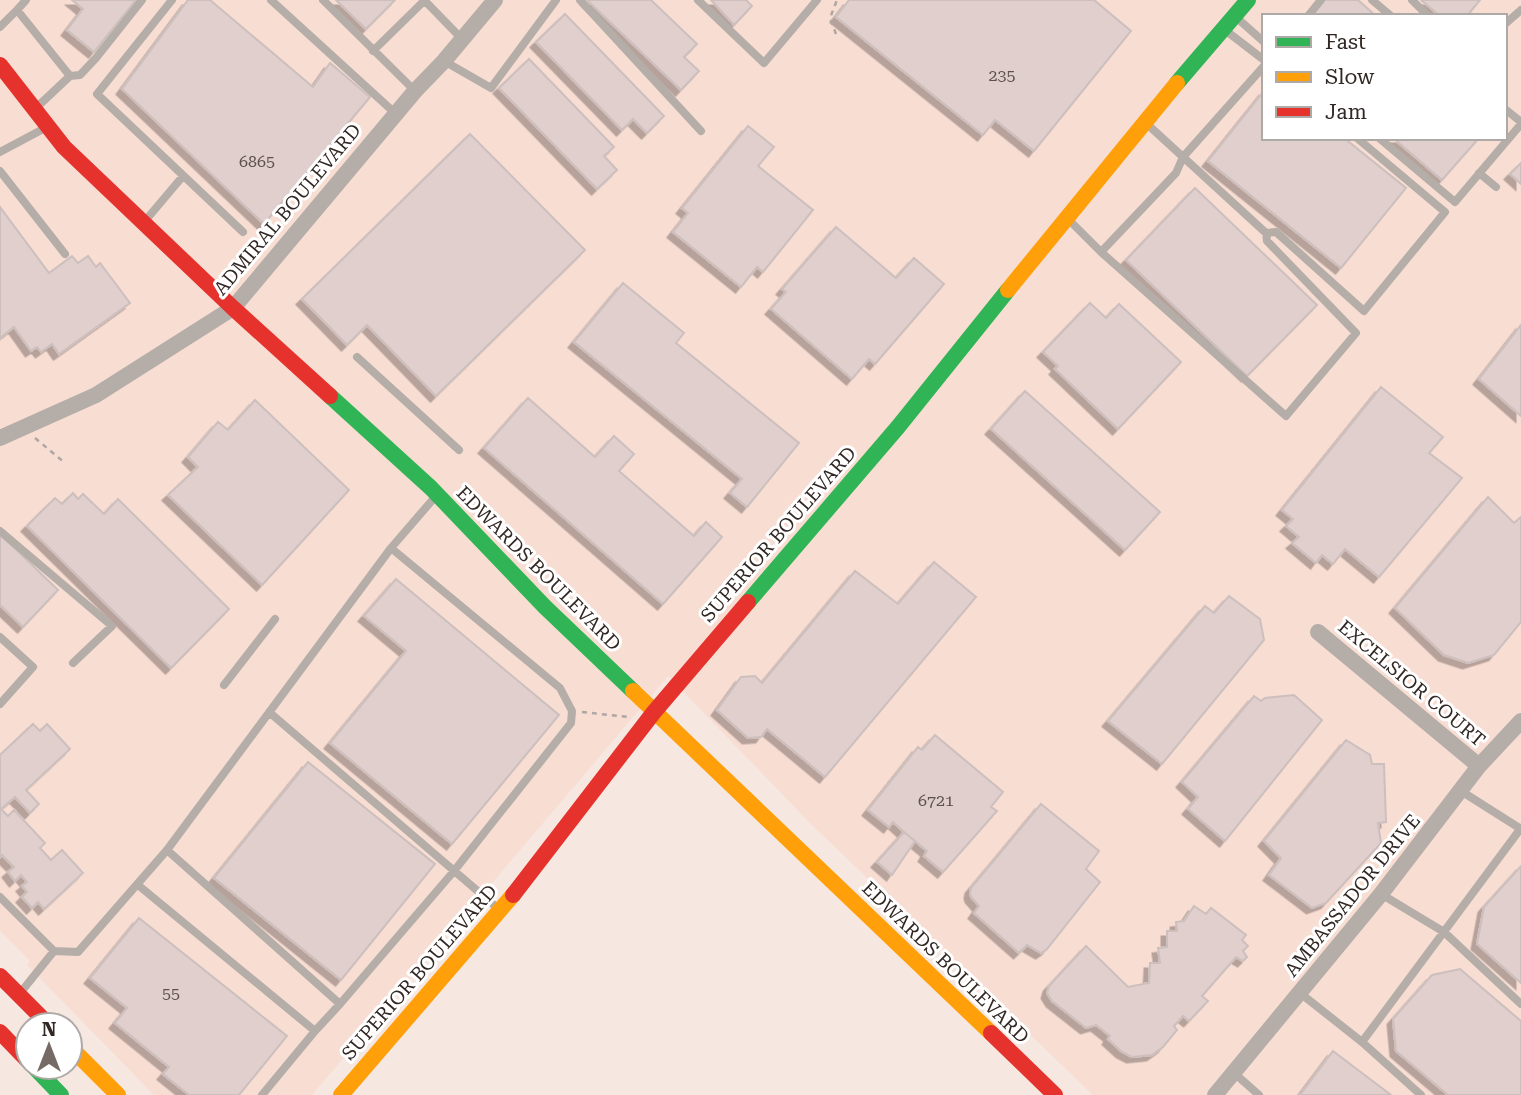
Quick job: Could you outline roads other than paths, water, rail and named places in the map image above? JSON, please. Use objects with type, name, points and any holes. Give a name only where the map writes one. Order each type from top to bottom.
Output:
[{"type":"street","name":"ADMIRAL BOULEVARD","points":[[0,438],[96,396],[233,308],[415,90],[444,61],[495,0]]},
{"type":"street","name":"SUPERIOR BOULEVARD","points":[[341,1095],[501,911],[654,712],[898,427],[1144,122],[1248,0]]},
{"type":"street","name":"EDWARDS BOULEVARD","points":[[0,65],[64,147],[145,221],[233,308],[437,495],[545,607],[1055,1095]]},
{"type":"street","name":"EXCELSIOR COURT","points":[[1318,632],[1479,766]]},
{"type":"street","name":"AMBASSADOR DRIVE","points":[[1215,1095],[1381,894],[1479,766],[1521,721]]},
{"type":"street","points":[[0,976],[35,1011]]},
{"type":"street","points":[[0,1032],[14,1046]]},
{"type":"street","points":[[84,1061],[118,1095]]},
{"type":"street","points":[[48,1081],[61,1095]]},
{"type":"lane","points":[[0,27],[26,0]]},
{"type":"lane","points":[[34,110],[70,76],[80,75],[142,0]]},
{"type":"lane","points":[[172,0],[97,94],[243,232]]},
{"type":"lane","points":[[271,0],[396,114]]},
{"type":"lane","points":[[323,0],[415,90]]},
{"type":"lane","points":[[373,51],[424,0],[462,39]]},
{"type":"lane","points":[[444,61],[491,88],[556,0]]},
{"type":"lane","points":[[580,0],[701,131]]},
{"type":"lane","points":[[698,0],[764,63],[817,0]]},
{"type":"lane","points":[[1310,14],[1321,0]]},
{"type":"lane","points":[[1372,0],[1389,14]]},
{"type":"lane","points":[[1412,0],[1427,14]]},
{"type":"lane","points":[[17,10],[70,76]]},
{"type":"lane","points":[[1507,22],[1521,10]]},
{"type":"lane","points":[[1228,22],[1262,41]]},
{"type":"lane","points":[[1228,22],[1262,61]]},
{"type":"lane","points":[[1101,252],[1176,173],[1183,157],[1262,65]]},
{"type":"lane","points":[[1507,111],[1521,123],[1507,140]]},
{"type":"lane","points":[[1067,219],[1286,416],[1356,333],[1267,242],[1266,233],[1144,122]]},
{"type":"lane","points":[[0,152],[47,127]]},
{"type":"lane","points":[[1266,233],[1276,232],[1364,311],[1445,212],[1359,140]]},
{"type":"lane","points":[[1381,140],[1455,202],[1507,140]]},
{"type":"lane","points":[[0,171],[65,254]]},
{"type":"lane","points":[[1479,173],[1496,187]]},
{"type":"lane","points":[[145,221],[183,176]]},
{"type":"lane","points":[[357,357],[459,450]]},
{"type":"lane","points":[[0,897],[54,951],[78,952],[167,850],[391,548],[437,495]]},
{"type":"lane","points":[[0,531],[112,625],[73,663]]},
{"type":"lane","points":[[262,1095],[454,872],[571,723],[572,711],[560,688],[391,548]]},
{"type":"lane","points":[[224,685],[275,619]]},
{"type":"lane","points":[[0,637],[33,667],[0,705]]},
{"type":"lane","points":[[269,712],[501,911]]},
{"type":"lane","points":[[1362,1042],[1521,829],[1461,791]]},
{"type":"lane","points":[[167,850],[340,1004]]},
{"type":"lane","points":[[138,885],[315,1031]]},
{"type":"lane","points":[[1381,894],[1444,932],[1521,1004]]},
{"type":"lane","points":[[19,995],[54,951]]},
{"type":"lane","points":[[1300,993],[1362,1042],[1422,1095]]},
{"type":"lane","points":[[1233,1072],[1259,1095]]}]
